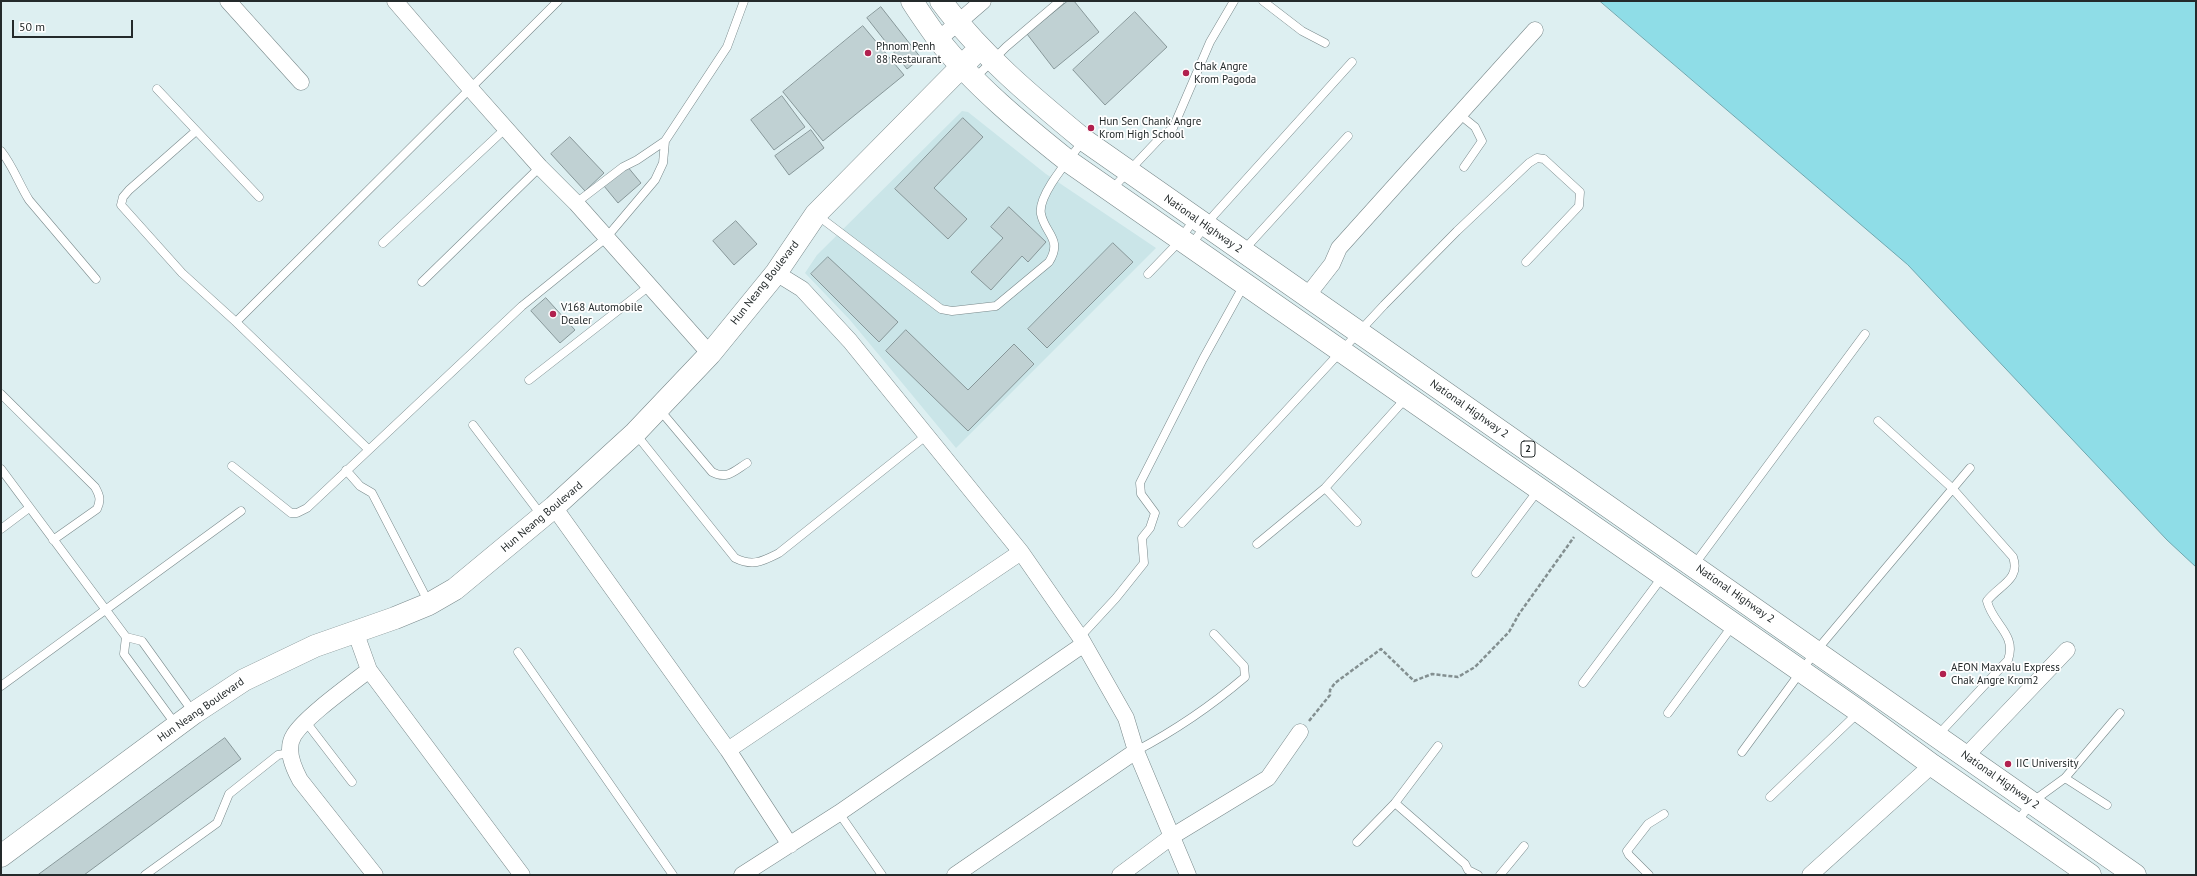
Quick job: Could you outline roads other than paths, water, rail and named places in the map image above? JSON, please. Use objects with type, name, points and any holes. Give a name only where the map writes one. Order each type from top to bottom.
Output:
[{"type":"main road","name":"2","points":[[912,1],[939,39],[968,72],[1041,139],[1068,160],[1184,243],[1860,712],[1932,765],[2090,875]]},
{"type":"main road","name":"National Highway 2","points":[[941,1],[958,24],[987,54],[1084,140],[1127,172],[1640,527],[2133,874]]},
{"type":"main road","name":"Hun Neang Boulevard","points":[[1,856],[194,713],[244,680],[315,646],[429,604],[455,589],[548,512],[635,433],[710,354],[776,273],[816,214],[987,54]]},
{"type":"main road","points":[[1465,438],[1482,417]]},
{"type":"main road","points":[[1624,548],[1640,527]]},
{"type":"street","points":[[228,1],[301,82]]},
{"type":"street","points":[[395,1],[540,167],[576,203],[648,287],[710,354]]},
{"type":"street","points":[[939,39],[983,1]]},
{"type":"street","points":[[1307,296],[1332,264],[1339,248],[1535,30]]},
{"type":"street","points":[[776,273],[802,290],[850,341],[1020,552],[1082,641],[1126,718],[1136,751],[1188,875]]},
{"type":"street","points":[[548,512],[728,750],[790,845]]},
{"type":"street","points":[[728,750],[1020,552]]},
{"type":"street","points":[[355,631],[369,670],[522,875]]},
{"type":"street","points":[[742,875],[839,813],[1082,641]]},
{"type":"street","points":[[1966,756],[2067,650]]},
{"type":"street","points":[[369,670],[306,722],[293,736],[290,753],[293,767],[300,780],[375,875]]},
{"type":"street","points":[[1120,875],[1171,837],[1268,778],[1300,732]]},
{"type":"street","points":[[955,875],[1136,751]]},
{"type":"street","points":[[1810,875],[1932,765]]},
{"type":"lane","points":[[236,322],[469,87],[558,1]]},
{"type":"lane","points":[[576,203],[623,167],[638,160],[665,140],[727,47],[744,1]]},
{"type":"lane","points":[[987,54],[1060,1]]},
{"type":"lane","points":[[1110,190],[1139,162],[1160,138],[1173,128],[1210,42],[1234,1]]},
{"type":"lane","points":[[1263,1],[1302,32],[1325,43]]},
{"type":"lane","points":[[1148,274],[1184,243],[1201,222],[1352,62]]},
{"type":"lane","points":[[157,89],[259,197]]},
{"type":"lane","points":[[1459,114],[1475,126],[1482,141],[1464,167]]},
{"type":"lane","points":[[383,242],[506,128]]},
{"type":"lane","points":[[196,130],[122,197],[122,205],[182,273],[236,322],[368,449]]},
{"type":"lane","points":[[1243,251],[1348,136]]},
{"type":"lane","points":[[232,466],[291,512],[297,513],[306,508],[522,306],[606,238],[655,180],[663,163],[665,140]]},
{"type":"lane","points":[[816,214],[941,309],[952,311],[996,306],[1049,262],[1055,253],[1055,245],[1041,214],[1044,196],[1068,160],[1084,140]]},
{"type":"lane","points":[[1,150],[30,200],[96,279]]},
{"type":"lane","points":[[1182,523],[1340,351],[1457,230],[1529,163],[1537,158],[1544,159],[1580,192],[1580,198],[1579,206],[1526,262]]},
{"type":"lane","points":[[422,282],[540,167]]},
{"type":"lane","points":[[1184,243],[1201,222]]},
{"type":"lane","points":[[1082,641],[1144,564],[1142,538],[1150,528],[1155,513],[1141,494],[1140,483],[1203,359],[1245,285]]},
{"type":"lane","points":[[529,380],[648,287]]},
{"type":"lane","points":[[1694,565],[1865,334]]},
{"type":"lane","points":[[1,394],[95,487],[99,495],[100,502],[97,509],[53,540]]},
{"type":"lane","points":[[1257,544],[1325,488],[1407,397]]},
{"type":"lane","points":[[658,408],[712,472],[720,476],[728,476],[747,463]]},
{"type":"lane","points":[[1878,421],[1952,488],[2014,557],[2016,566],[2014,576],[1994,592],[1987,601],[1990,613],[2008,636],[2011,651],[2008,660],[1937,736]]},
{"type":"lane","points":[[473,425],[548,512]]},
{"type":"lane","points":[[635,433],[735,558],[745,563],[759,563],[779,553],[927,435]]},
{"type":"lane","points":[[1742,752],[1816,651],[1970,468]]},
{"type":"lane","points":[[1,469],[126,637],[142,641],[194,713]]},
{"type":"lane","points":[[346,470],[360,486],[372,493],[429,604]]},
{"type":"lane","points":[[1325,488],[1357,522]]},
{"type":"lane","points":[[1476,573],[1539,489]]},
{"type":"lane","points":[[1,529],[30,508]]},
{"type":"lane","points":[[1,686],[241,511]]},
{"type":"lane","points":[[1583,683],[1663,575]]},
{"type":"lane","points":[[1668,713],[1733,624]]},
{"type":"lane","points":[[1136,751],[1175,730],[1222,696],[1245,677],[1244,666],[1214,634]]},
{"type":"lane","points":[[126,637],[124,654],[177,726]]},
{"type":"lane","points":[[518,652],[673,875]]},
{"type":"lane","points":[[1770,797],[1860,712]]},
{"type":"lane","points":[[2016,823],[2032,802],[2065,778],[2120,713]]},
{"type":"lane","points":[[306,722],[352,782]]},
{"type":"lane","points":[[1357,842],[1395,803],[1438,746]]},
{"type":"lane","points":[[146,875],[217,823],[229,794],[278,755],[290,753]]},
{"type":"lane","points":[[2065,778],[2107,805]]},
{"type":"lane","points":[[1395,803],[1464,864],[1468,872],[1478,875]]},
{"type":"lane","points":[[839,813],[882,875]]},
{"type":"lane","points":[[1649,875],[1628,855],[1627,850],[1648,824],[1664,814]]},
{"type":"lane","points":[[1500,875],[1524,846]]},
{"type":"water","points":[[1600,1],[2196,1],[2196,567],[2167,540],[1908,265]]},
{"type":"place","name":"Phnom Penh 88 Restaurant","points":[[868,53]]},
{"type":"place","name":"Chak Angre Krom Pagoda","points":[[1186,73]]},
{"type":"place","name":"Hun Sen Chank Angre Krom High School","points":[[1091,128]]},
{"type":"place","name":"V168 Automobile Dealer","points":[[553,314]]},
{"type":"place","name":"AEON Maxvalu Express Chak Angre Krom2","points":[[1943,674]]},
{"type":"place","name":"IIC University","points":[[2008,764]]}]
